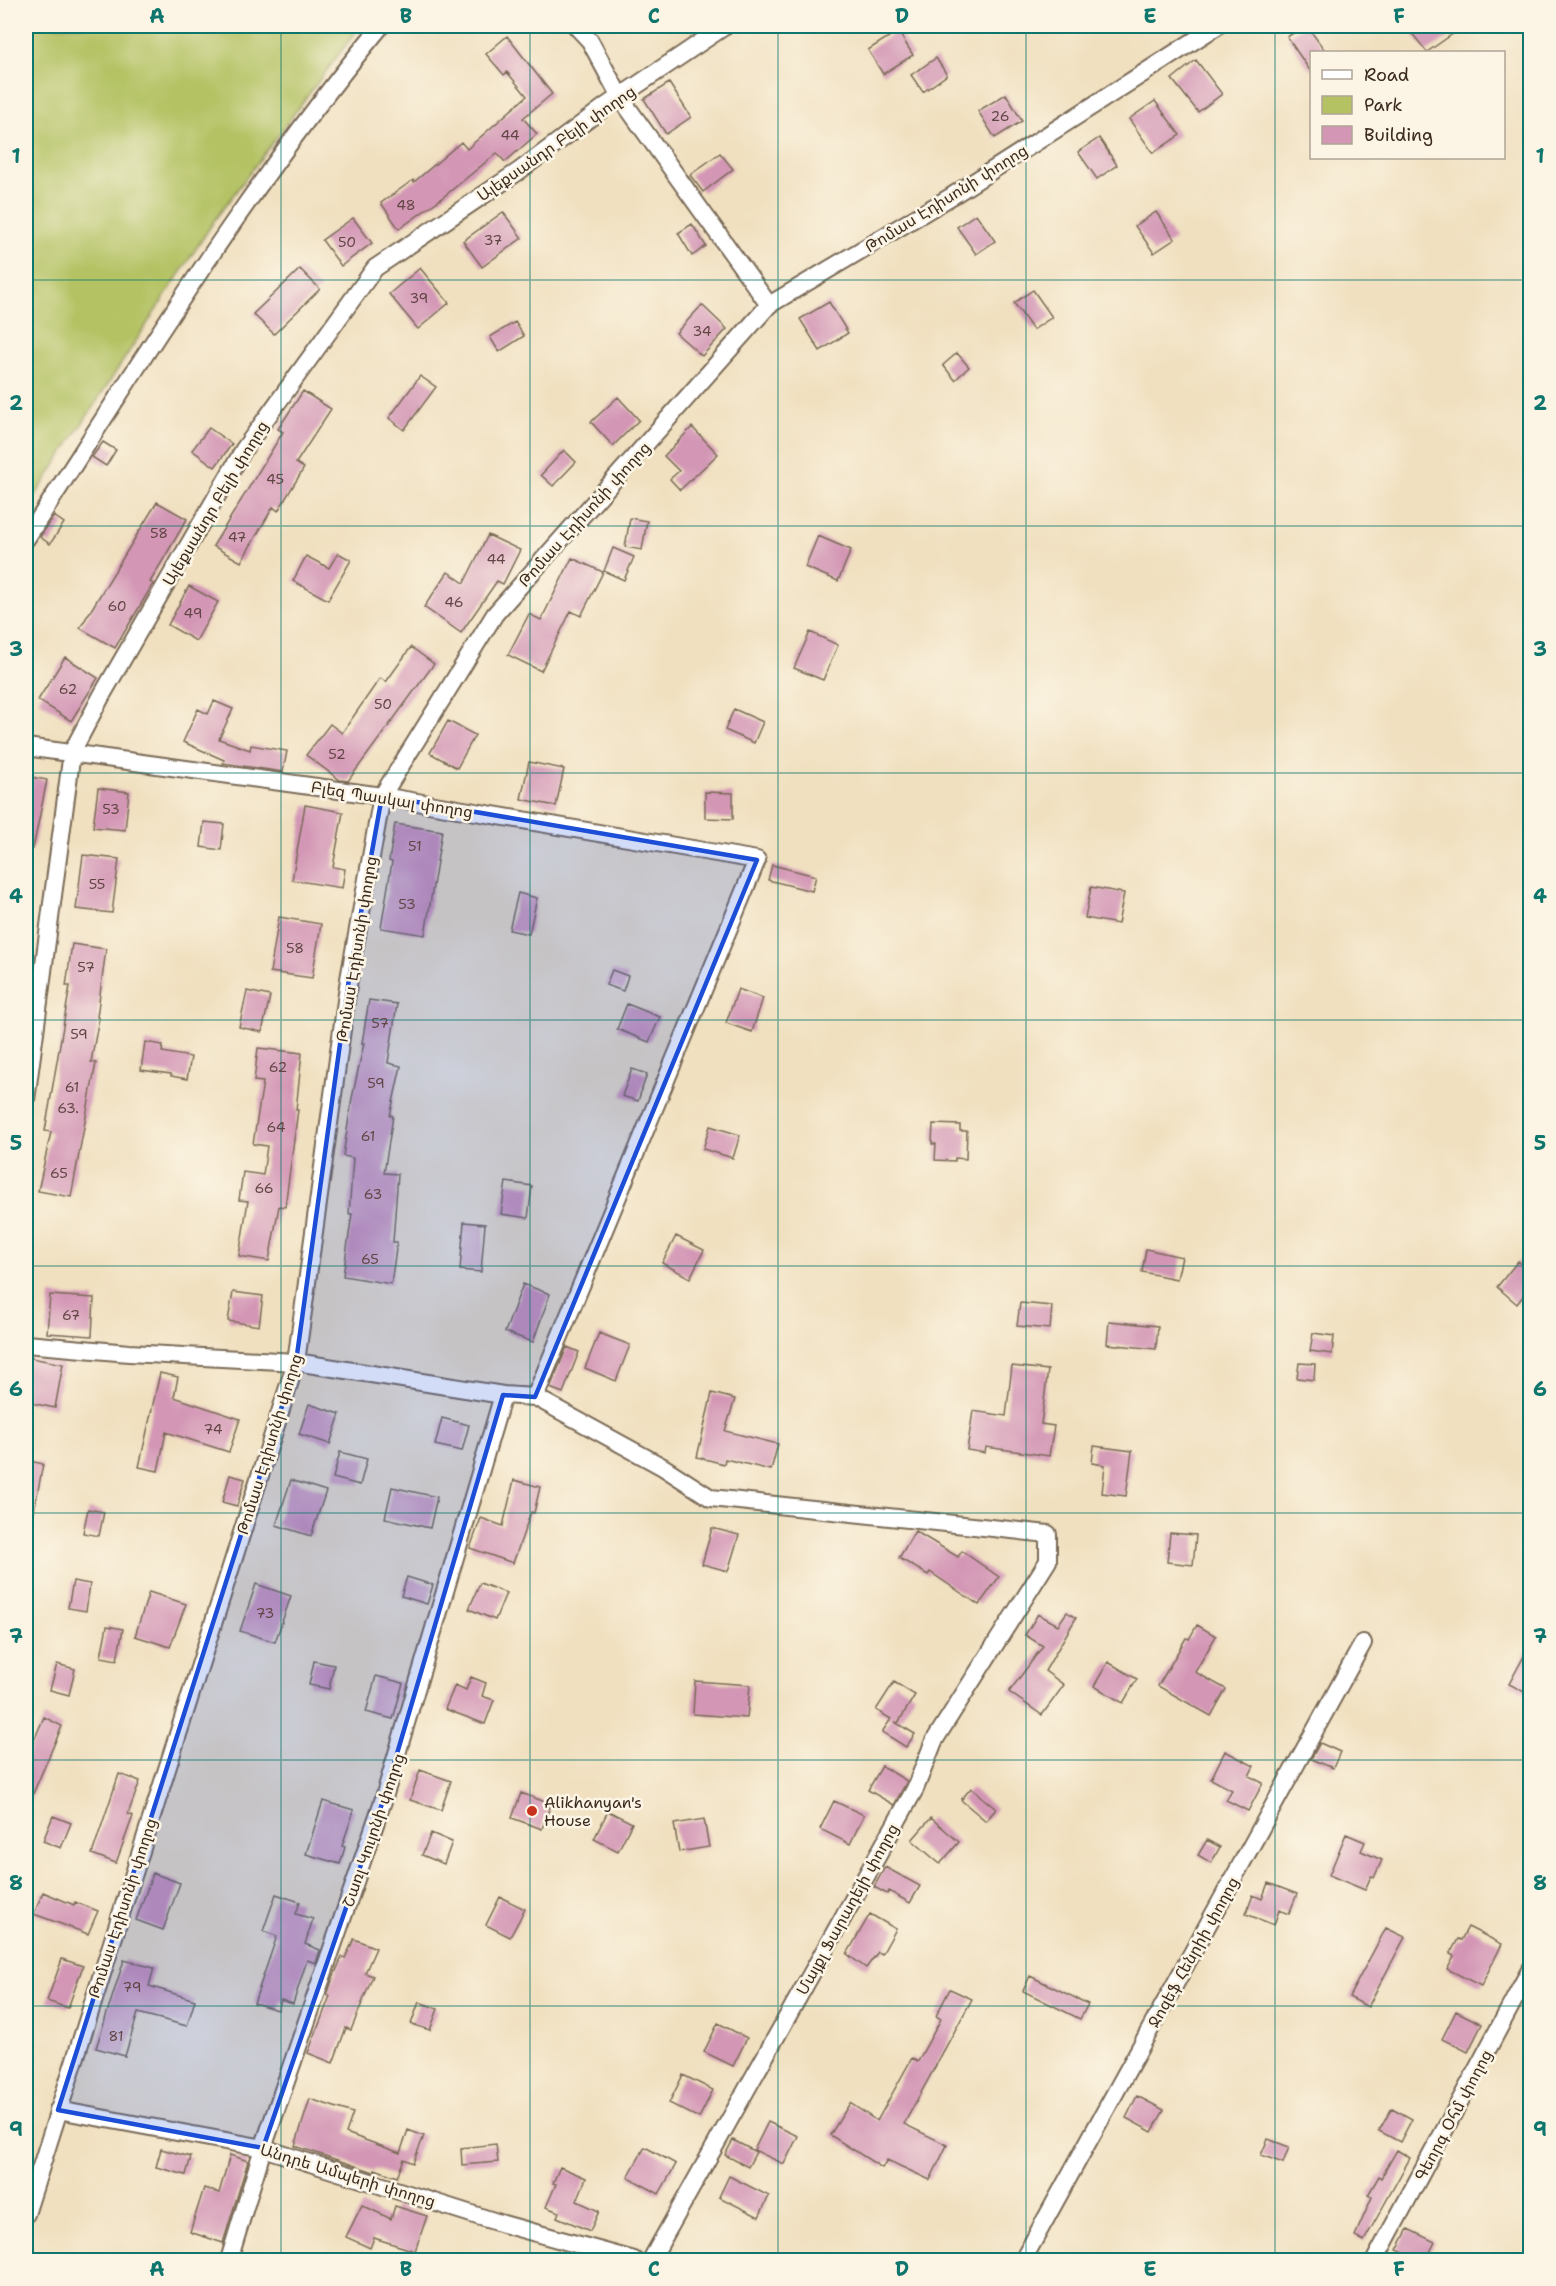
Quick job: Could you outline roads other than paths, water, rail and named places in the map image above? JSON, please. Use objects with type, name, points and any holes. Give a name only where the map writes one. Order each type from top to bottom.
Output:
[{"type":"street","points":[[26,540],[221,239],[333,83],[381,26]]},
{"type":"street","points":[[576,26],[590,41],[620,97],[769,305]]},
{"type":"street","name":"Ալեքսանդր Բելի փողոց","points":[[26,1100],[72,752],[102,695],[244,448],[375,268],[519,171],[620,97],[725,26]]},
{"type":"street","name":"Թոմաս Էդիսոնի փողոց","points":[[26,2214],[296,1362],[349,979],[382,796],[495,614],[769,305],[952,196],[1217,26]]},
{"type":"street","name":"Բլեզ Պասկալ փողոց","points":[[26,747],[382,796],[757,860],[535,1397]]},
{"type":"street","points":[[26,1344],[129,1353],[296,1362],[503,1395],[535,1397]]},
{"type":"street","name":"Շառլ Կուլոնի փողոց","points":[[229,2260],[263,2148],[384,1801],[503,1395]]},
{"type":"street","name":"Մայքլ Ֆարադեյի փողոց","points":[[535,1397],[663,1467],[711,1498],[1048,1534],[1048,1561],[934,1741],[915,1789],[651,2260]]},
{"type":"street","name":"Ջոզեֆ Հենրիի փողոց","points":[[1023,2260],[1363,1643]]},
{"type":"street","name":"Գեորգ Օհմ փողոց","points":[[1375,2260],[1530,1970]]},
{"type":"street","name":"Անդրե Ամպերի փողոց","points":[[58,2110],[263,2148],[503,2224],[634,2260]]},
{"type":"place","name":"Alikhanyan's House","points":[[532,1811]]}]
